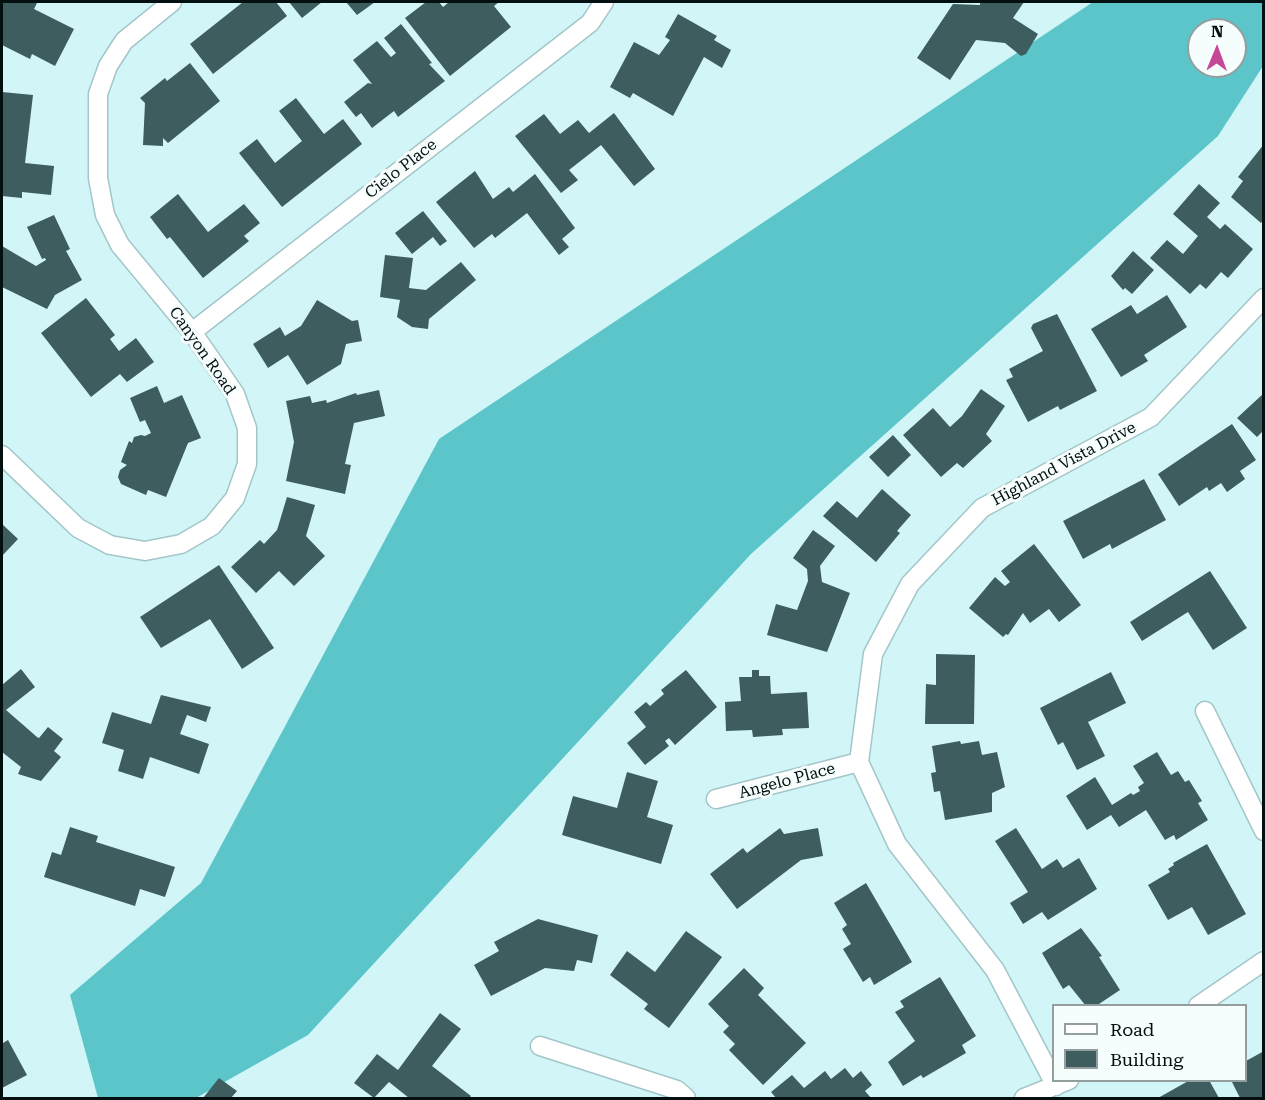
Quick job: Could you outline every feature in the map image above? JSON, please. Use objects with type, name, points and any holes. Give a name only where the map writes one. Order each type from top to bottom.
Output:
[{"type":"street","name":"Canyon Road","points":[[2,455],[78,528],[110,545],[146,550],[181,544],[212,526],[235,498],[247,464],[247,428],[235,394],[192,332],[120,245],[105,215],[98,178],[98,94],[108,66],[124,41],[172,2]]},
{"type":"street","name":"Cielo Place","points":[[192,332],[590,23],[604,2]]},
{"type":"street","name":"Highland Vista Drive","points":[[859,762],[873,654],[910,584],[982,508],[1151,417],[1263,298]]},
{"type":"street","points":[[1205,711],[1263,831]]},
{"type":"street","name":"Angelo Place","points":[[716,799],[859,762]]},
{"type":"street","points":[[859,762],[897,844],[995,970],[1052,1066]]},
{"type":"street","points":[[1199,1004],[1263,961]]},
{"type":"street","points":[[540,1046],[677,1090],[687,1098]]},
{"type":"street","points":[[1024,1098],[1062,1083]]},
{"type":"shaded area","points":[[1093,2],[1263,2],[1263,66],[1218,136],[751,554],[308,1035],[196,1098],[98,1098],[70,995],[201,883],[439,439]]},
{"type":"building","points":[[2,2],[37,3],[34,9],[74,29],[55,66],[32,54],[30,59],[2,45]]},
{"type":"building","points":[[243,2],[276,2],[287,16],[213,74],[190,44]]},
{"type":"building","points":[[289,2],[322,2],[302,18]]},
{"type":"building","points":[[346,2],[375,2],[357,15]]},
{"type":"building","points":[[426,2],[439,2],[443,7],[449,2],[499,2],[494,6],[511,27],[450,76],[405,18]]},
{"type":"building","points":[[980,2],[1024,2],[1013,18],[1038,34],[1026,54],[1021,56],[1005,43],[976,40],[950,80],[917,58],[953,4],[980,5]]},
{"type":"building","points":[[678,14],[717,36],[714,40],[731,50],[722,68],[704,57],[673,116],[633,93],[630,98],[610,87],[634,42],[659,55],[670,40],[665,37]]},
{"type":"building","points":[[401,24],[432,63],[429,64],[445,81],[398,117],[394,111],[372,128],[361,113],[356,117],[344,102],[368,83],[372,84],[353,60],[377,41],[391,57],[396,53],[384,38]]},
{"type":"building","points":[[190,63],[220,101],[168,143],[163,138],[163,146],[143,145],[145,103],[140,98],[165,78],[167,81]]},
{"type":"building","points":[[2,92],[33,95],[25,163],[54,166],[51,195],[22,192],[22,198],[2,196]]},
{"type":"building","points":[[296,98],[324,134],[343,119],[362,144],[282,207],[239,153],[257,139],[275,163],[302,141],[279,111]]},
{"type":"building","points":[[614,113],[655,169],[634,186],[601,145],[569,170],[578,180],[561,193],[515,136],[544,114],[560,134],[578,120],[589,133]]},
{"type":"building","points":[[1264,144],[1264,219],[1261,223],[1231,197],[1243,181],[1238,177]]},
{"type":"building","points":[[475,171],[493,199],[509,187],[513,192],[535,174],[575,228],[562,239],[569,247],[559,255],[527,213],[495,238],[492,234],[474,248],[436,202]]},
{"type":"building","points":[[1199,184],[1220,203],[1207,217],[1220,229],[1225,224],[1253,249],[1228,278],[1221,272],[1206,289],[1200,284],[1190,294],[1150,258],[1167,240],[1183,254],[1198,236],[1173,214]]},
{"type":"building","points":[[178,194],[208,232],[244,204],[260,223],[244,236],[249,241],[203,278],[170,237],[167,239],[150,217]]},
{"type":"building","points":[[423,211],[447,241],[440,246],[433,237],[412,254],[395,233]]},
{"type":"building","points":[[54,215],[70,249],[66,251],[82,280],[55,295],[47,309],[2,287],[2,246],[36,266],[46,260],[42,259],[27,227]]},
{"type":"building","points":[[1133,251],[1154,270],[1132,294],[1125,288],[1123,290],[1111,276]]},
{"type":"building","points":[[385,255],[413,258],[409,288],[426,290],[461,262],[476,280],[429,319],[428,329],[412,327],[397,317],[400,300],[380,297]]},
{"type":"building","points":[[1167,295],[1187,327],[1144,355],[1148,361],[1121,377],[1091,329],[1131,305],[1137,314]]},
{"type":"building","points":[[86,298],[115,335],[110,339],[119,351],[136,338],[154,362],[127,382],[120,374],[91,397],[41,333]]},
{"type":"building","points":[[317,300],[352,321],[358,320],[362,341],[346,344],[341,364],[307,385],[288,355],[268,368],[253,344],[280,327],[285,336],[301,326]]},
{"type":"building","points":[[1057,314],[1097,391],[1060,410],[1058,406],[1028,422],[1006,380],[1013,377],[1009,369],[1043,351],[1031,328],[1033,324]]},
{"type":"building","points":[[157,386],[164,403],[182,395],[201,438],[188,443],[166,497],[148,490],[146,495],[121,484],[118,477],[120,470],[127,465],[121,462],[129,441],[132,443],[134,437],[151,433],[145,420],[140,422],[130,398]]},
{"type":"building","points":[[981,389],[1005,406],[986,434],[992,441],[963,468],[957,463],[941,477],[903,435],[933,408],[950,427],[962,416]]},
{"type":"building","points":[[379,390],[385,416],[354,423],[345,464],[351,465],[345,494],[286,481],[294,442],[286,401],[310,396],[312,403],[326,400],[327,403],[356,393],[357,395]]},
{"type":"building","points":[[1264,393],[1264,430],[1257,437],[1237,418]]},
{"type":"building","points":[[1232,424],[1256,460],[1240,471],[1245,479],[1227,492],[1221,483],[1209,491],[1207,487],[1179,506],[1158,474]]},
{"type":"building","points":[[893,435],[911,455],[888,477],[869,457]]},
{"type":"building","points":[[1144,479],[1166,520],[1112,549],[1110,544],[1083,559],[1063,521]]},
{"type":"building","points":[[882,489],[911,515],[897,531],[900,533],[876,562],[823,516],[837,501],[857,518]]},
{"type":"building","points":[[287,497],[315,505],[306,536],[325,556],[294,586],[279,571],[256,593],[231,567],[260,540],[264,544],[277,530]]},
{"type":"building","points":[[2,524],[18,539],[2,556]]},
{"type":"building","points":[[813,530],[835,546],[820,566],[822,582],[850,593],[827,652],[767,635],[776,604],[797,610],[808,581],[807,569],[793,558]]},
{"type":"building","points":[[1034,544],[1081,605],[1059,622],[1049,609],[1030,623],[1023,613],[1008,635],[1003,637],[969,608],[995,577],[1005,586],[1010,582],[1001,571]]},
{"type":"building","points":[[219,565],[274,648],[242,669],[210,619],[161,648],[140,617]]},
{"type":"building","points":[[1210,571],[1247,628],[1213,650],[1188,612],[1142,641],[1130,622]]},
{"type":"building","points":[[936,654],[975,655],[974,724],[925,724],[926,684],[936,685]]},
{"type":"building","points":[[21,669],[35,687],[6,710],[37,737],[39,738],[48,727],[63,739],[54,751],[61,757],[41,781],[18,774],[21,767],[2,752],[2,685]]},
{"type":"building","points":[[686,670],[717,707],[675,745],[669,738],[665,741],[669,746],[645,765],[627,743],[646,727],[634,712],[646,702],[650,706],[664,694],[661,690]]},
{"type":"building","points":[[752,670],[759,670],[759,676],[770,676],[771,694],[807,692],[809,728],[782,729],[783,735],[753,737],[752,730],[726,731],[725,702],[741,701],[739,677],[752,677]]},
{"type":"building","points":[[1111,672],[1126,703],[1088,722],[1105,756],[1077,770],[1063,742],[1058,745],[1040,708]]},
{"type":"building","points":[[161,695],[211,707],[206,722],[187,715],[180,734],[209,744],[199,774],[150,757],[143,779],[118,771],[124,750],[102,743],[112,712],[151,724]]},
{"type":"building","points":[[960,741],[961,744],[979,741],[982,755],[997,752],[1005,787],[992,793],[992,812],[945,820],[940,791],[934,792],[931,773],[936,772],[932,746]]},
{"type":"building","points":[[1157,752],[1171,775],[1178,771],[1185,782],[1189,780],[1202,801],[1198,803],[1208,820],[1176,840],[1174,835],[1165,840],[1146,810],[1119,827],[1111,815],[1087,830],[1066,796],[1095,777],[1112,805],[1131,793],[1133,795],[1140,791],[1138,787],[1144,783],[1133,766]]},
{"type":"building","points":[[627,772],[658,781],[647,817],[673,825],[661,864],[562,835],[573,796],[617,808]]},
{"type":"building","points":[[70,827],[98,836],[96,842],[175,867],[165,897],[140,889],[135,906],[44,877],[52,852],[61,855]]},
{"type":"building","points":[[780,828],[784,834],[818,828],[823,856],[801,860],[737,909],[710,874],[743,848],[747,853]]},
{"type":"building","points":[[1016,828],[1042,869],[1057,859],[1063,868],[1079,858],[1097,889],[1048,920],[1042,912],[1023,924],[1010,903],[1028,892],[995,841]]},
{"type":"building","points":[[1207,844],[1246,914],[1208,935],[1192,907],[1168,920],[1148,885],[1170,872],[1168,869],[1174,865],[1173,863]]},
{"type":"building","points":[[866,883],[912,962],[874,985],[870,977],[863,982],[843,949],[851,944],[842,929],[847,925],[834,903]]},
{"type":"building","points":[[538,919],[598,935],[592,963],[577,960],[574,971],[545,968],[491,996],[474,965],[499,951],[494,942]]},
{"type":"building","points":[[1081,928],[1102,956],[1099,957],[1120,990],[1099,1004],[1084,1004],[1069,985],[1063,989],[1042,953]]},
{"type":"building","points":[[686,931],[722,957],[669,1028],[644,1009],[648,1004],[610,975],[627,951],[655,972]]},
{"type":"building","points":[[744,968],[764,988],[758,995],[806,1043],[763,1085],[729,1050],[735,1044],[723,1032],[729,1026],[708,1004]]},
{"type":"building","points":[[940,977],[976,1036],[962,1045],[966,1053],[923,1078],[921,1075],[903,1086],[888,1062],[915,1041],[895,1012],[904,1007],[900,1001]]},
{"type":"building","points":[[440,1013],[461,1029],[432,1066],[471,1096],[469,1098],[409,1098],[389,1082],[374,1098],[354,1083],[377,1054],[398,1070]]},
{"type":"building","points":[[2,1040],[3,1043],[8,1040],[27,1075],[2,1088]]},
{"type":"building","points":[[1264,1051],[1264,1098],[1240,1098],[1232,1082],[1247,1082],[1247,1060]]},
{"type":"building","points":[[845,1068],[853,1078],[861,1071],[872,1085],[865,1091],[871,1098],[776,1098],[771,1092],[792,1075],[804,1088],[825,1071],[831,1079]]},
{"type":"building","points":[[219,1078],[237,1091],[231,1098],[203,1098]]},
{"type":"building","points":[[1186,1082],[1210,1082],[1219,1098],[1158,1098]]}]
